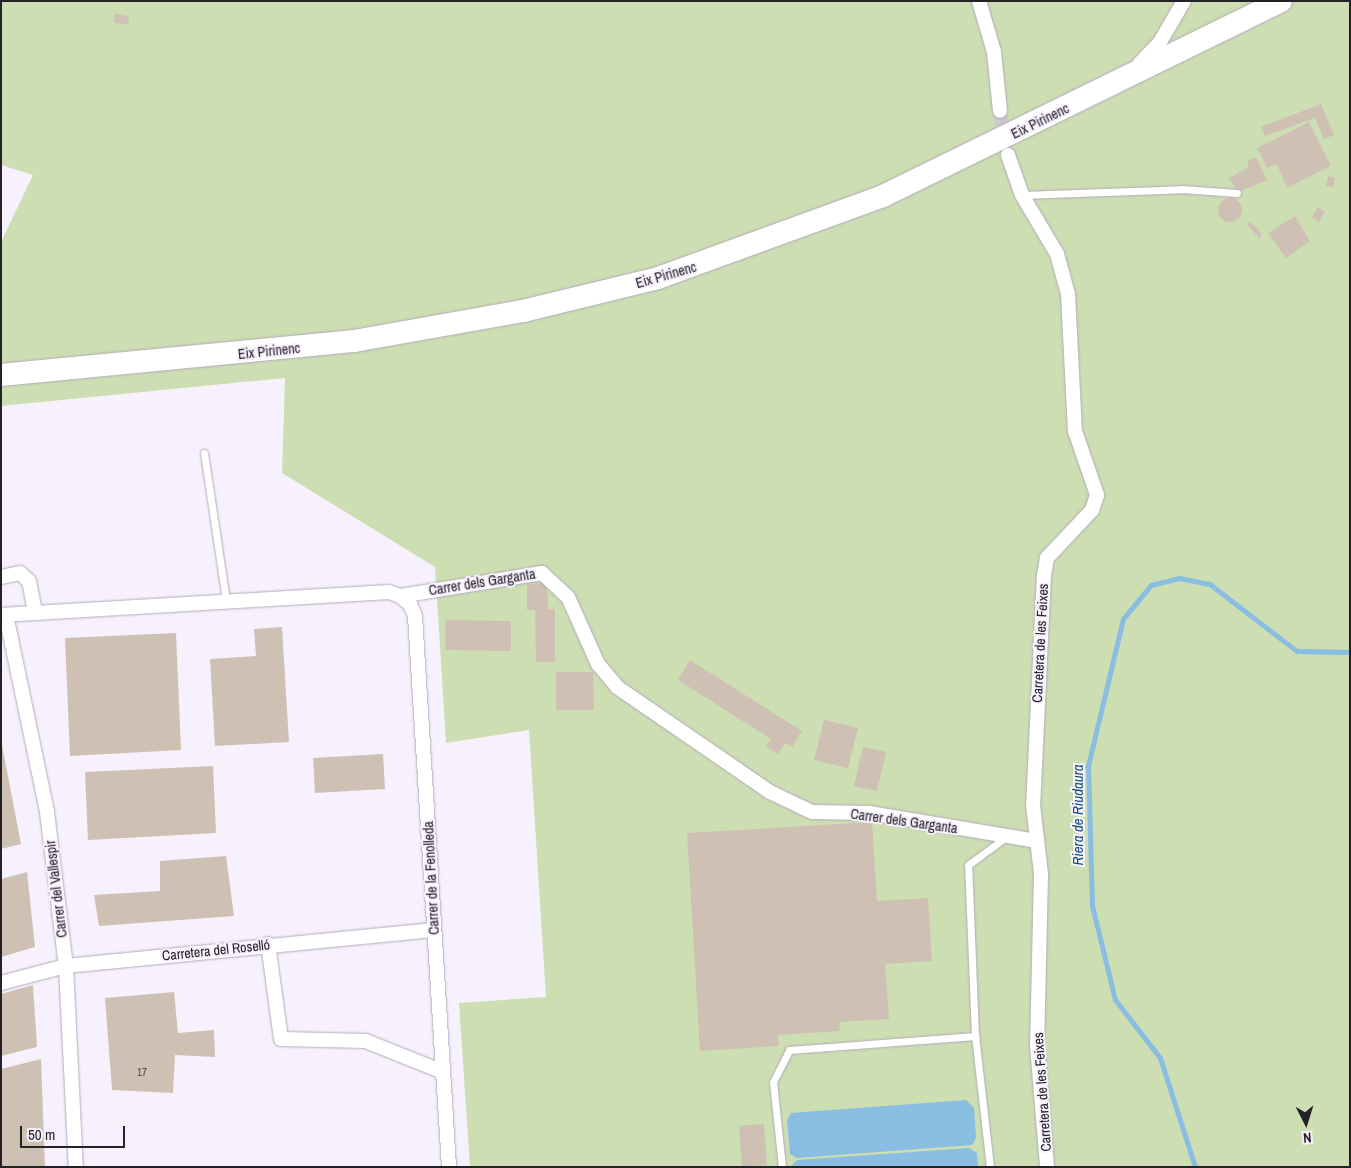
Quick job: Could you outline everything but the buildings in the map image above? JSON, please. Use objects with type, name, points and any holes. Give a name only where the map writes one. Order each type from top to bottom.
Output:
[{"type":"main road","name":"Eix Pirinenc","points":[[1,376],[114,367],[423,331],[658,278],[883,196],[1281,1]]},
{"type":"main road","points":[[1,364],[114,367]]},
{"type":"street","points":[[979,1],[994,52],[1000,111]]},
{"type":"street","points":[[1111,84],[1152,53],[1182,2]]},
{"type":"street","name":"Carretera de les Feixes","points":[[1008,155],[1022,195],[1057,254],[1068,294],[1075,431],[1097,495],[1092,510],[1045,564],[1034,756],[1042,937],[1037,1045],[1047,1167]]},
{"type":"street","points":[[1,576],[20,573],[29,580],[35,612]]},
{"type":"street","name":"Carrer dels Garganta","points":[[4,615],[389,592],[400,596],[542,573],[568,597],[598,664],[618,687],[770,792],[812,812],[870,813],[1037,841]]},
{"type":"street","name":"Carrer de la Fenolleda","points":[[400,596],[410,604],[415,616],[449,1167]]},
{"type":"street","name":"Carrer del Vallespir","points":[[4,615],[47,812],[66,966],[76,1167]]},
{"type":"street","name":"Carretera del Roselló","points":[[1,983],[66,966],[268,944],[433,930]]},
{"type":"street","points":[[268,944],[281,1039],[366,1041],[443,1072]]},
{"type":"lane","points":[[1022,195],[1182,189],[1237,193]]},
{"type":"lane","points":[[204,454],[226,601]]},
{"type":"lane","points":[[990,1167],[975,1036],[968,865],[1007,836]]},
{"type":"lane","points":[[782,1167],[773,1082],[789,1050],[975,1036]]},
{"type":"green space","points":[[1,1],[1350,1],[1350,1167],[470,1167],[459,1003],[546,997],[529,730],[446,743],[435,567],[282,473],[285,378],[1,406],[1,242],[33,175],[1,165]]},
{"type":"water","points":[[966,1100],[974,1108],[976,1138],[972,1145],[797,1158],[790,1154],[787,1120],[791,1113]]},
{"type":"water","points":[[969,1148],[977,1153],[978,1167],[790,1167],[797,1160]]},
{"type":"waterway","name":"Riera de Riudaura","points":[[1195,1167],[1160,1058],[1115,1000],[1092,906],[1088,766],[1123,619],[1151,585],[1179,578],[1210,584],[1297,651],[1350,652]]},
{"type":"tunnel","points":[[1000,111],[1005,142]]}]
